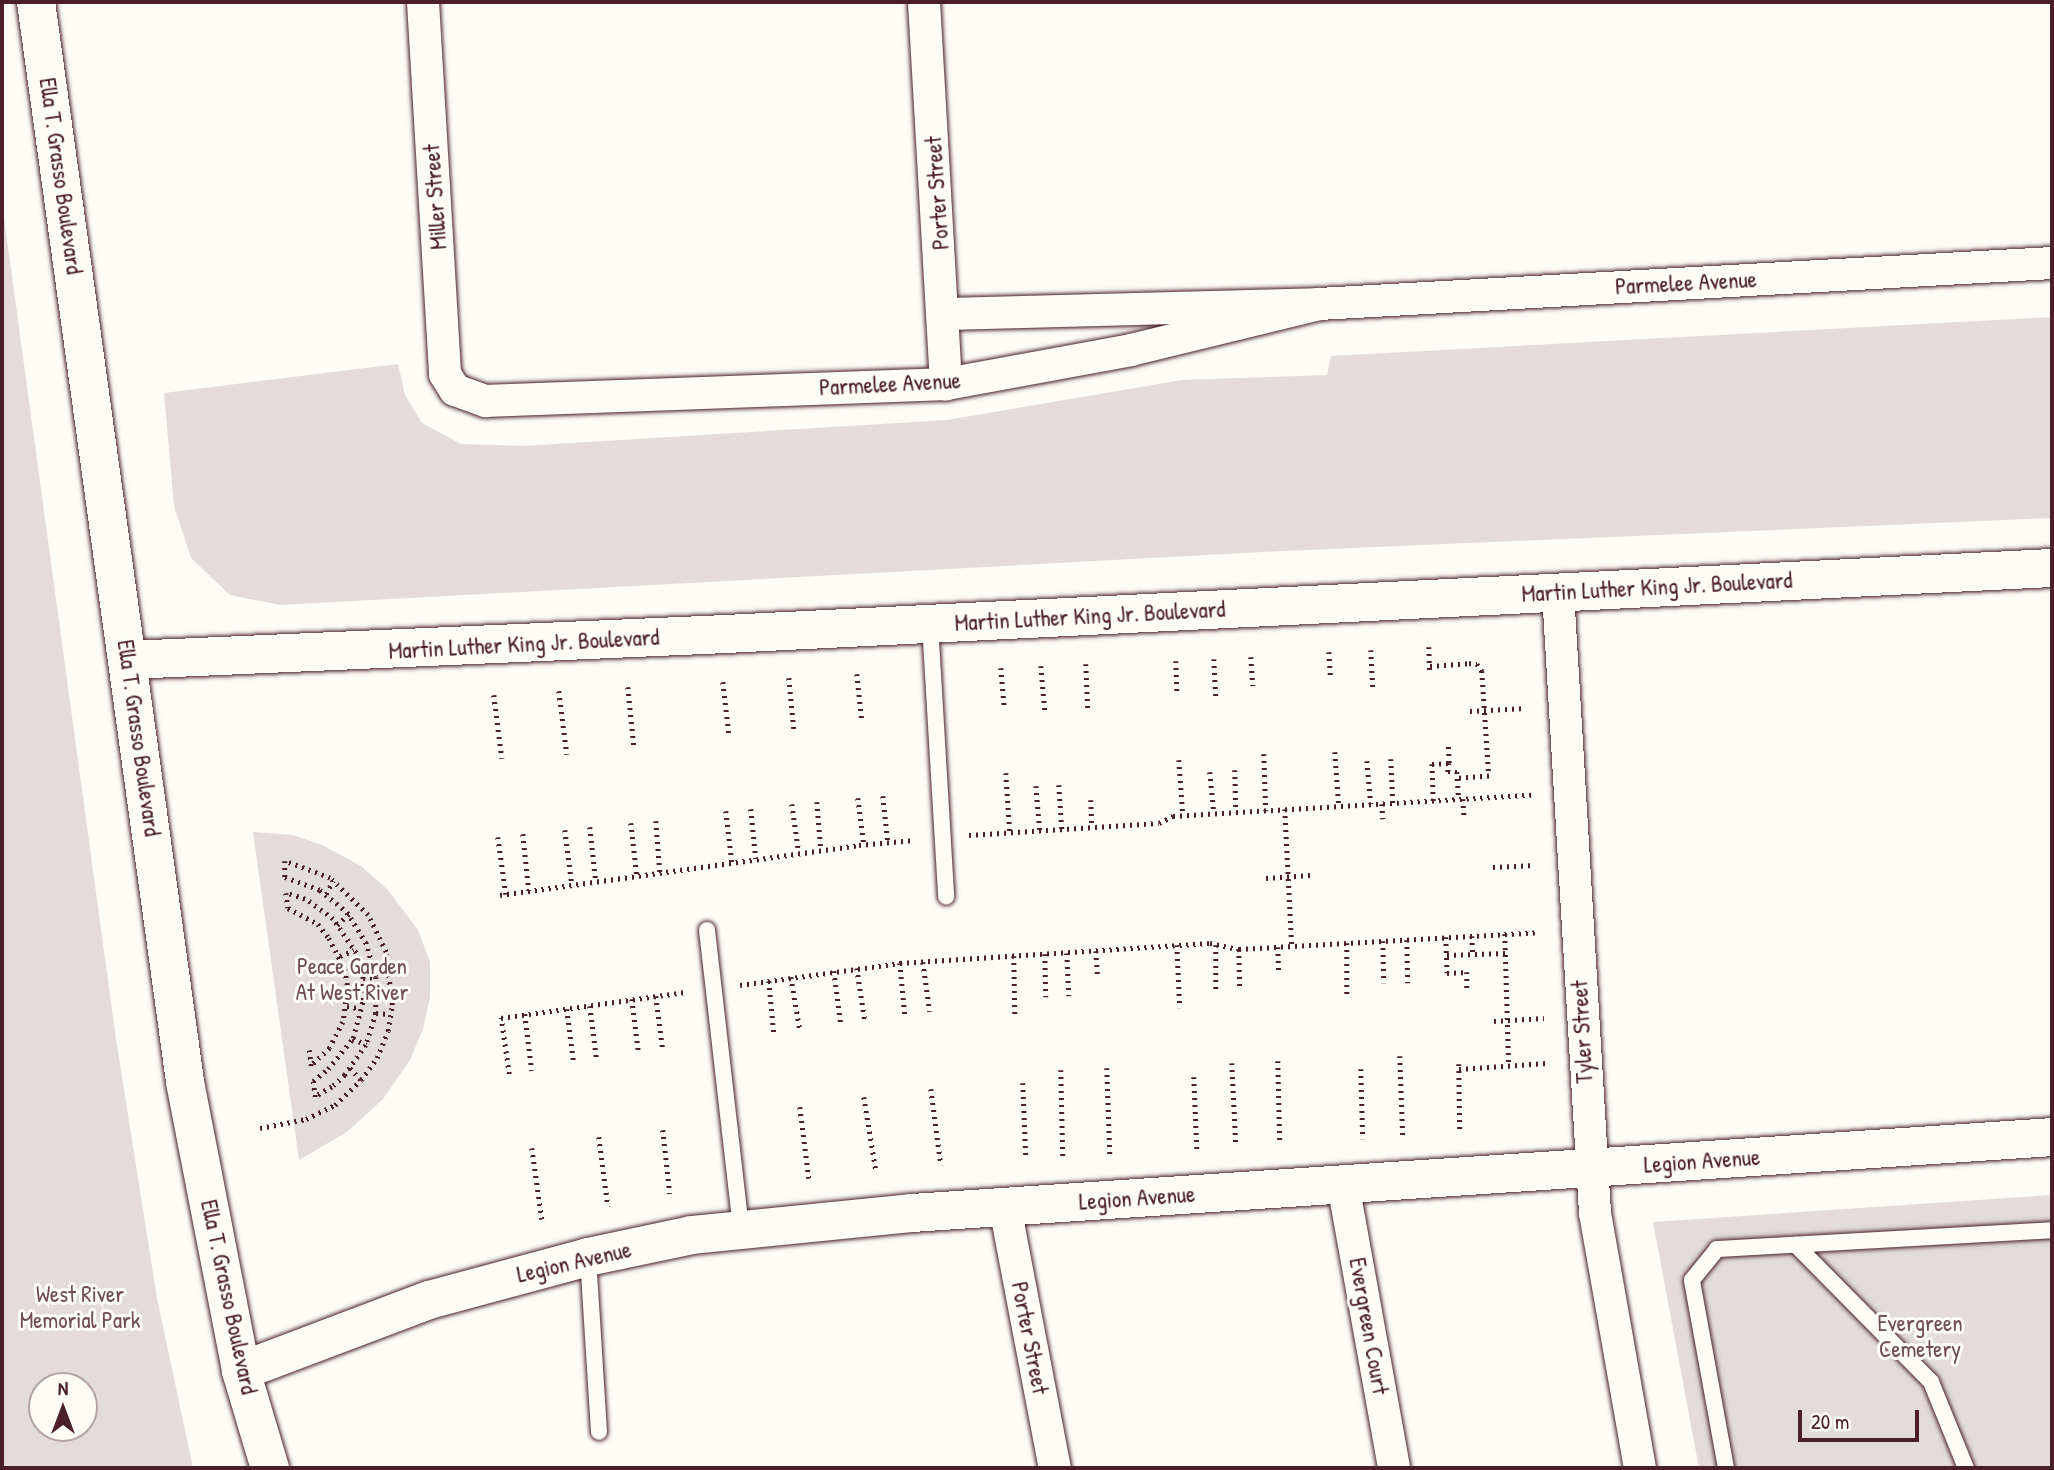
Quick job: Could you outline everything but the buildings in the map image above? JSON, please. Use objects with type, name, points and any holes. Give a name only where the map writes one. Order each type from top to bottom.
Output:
[{"type":"main road","name":"Ella T. Grasso Boulevard","points":[[36,2],[185,1082],[241,1371],[270,1468]]},
{"type":"main road","name":"Martin Luther King Jr. Boulevard","points":[[128,660],[930,624],[2052,568]]},
{"type":"main road","name":"Legion Avenue","points":[[241,1371],[429,1300],[589,1257],[692,1235],[1005,1207],[2052,1137]]},
{"type":"street","name":"Miller Street","points":[[423,2],[445,374],[455,390]]},
{"type":"street","name":"Porter Street","points":[[924,2],[946,384]]},
{"type":"street","name":"Parmelee Avenue","points":[[944,314],[1319,304],[2052,262]]},
{"type":"street","name":"Parmelee Avenue","points":[[455,390],[486,401],[946,384],[1131,350],[1319,304]]},
{"type":"street","name":"Tyler Street","points":[[1558,592],[1591,1168],[1598,1231],[1640,1468]]},
{"type":"street","name":"Evergreen Court","points":[[1343,1184],[1394,1468]]},
{"type":"street","name":"Porter Street","points":[[1005,1207],[1055,1468]]},
{"type":"lane","points":[[930,624],[946,897]]},
{"type":"lane","points":[[707,930],[741,1229]]},
{"type":"lane","points":[[1726,1468],[1692,1280],[1717,1250],[2052,1230]]},
{"type":"lane","points":[[1796,1245],[1931,1382],[1966,1468]]},
{"type":"lane","points":[[589,1257],[598,1432]]},
{"type":"path","points":[[1429,647],[1430,673]]},
{"type":"path","points":[[1371,650],[1373,689]]},
{"type":"path","points":[[1329,652],[1331,679]]},
{"type":"path","points":[[1251,657],[1254,686]]},
{"type":"path","points":[[1213,659],[1216,698]]},
{"type":"path","points":[[1176,661],[1177,691]]},
{"type":"path","points":[[1086,664],[1088,709]]},
{"type":"path","points":[[1430,666],[1477,664],[1482,671],[1489,776],[1458,778]]},
{"type":"path","points":[[1041,666],[1045,711]]},
{"type":"path","points":[[1001,668],[1004,705]]},
{"type":"path","points":[[857,674],[862,721]]},
{"type":"path","points":[[789,678],[794,729]]},
{"type":"path","points":[[723,682],[729,733]]},
{"type":"path","points":[[628,687],[634,746]]},
{"type":"path","points":[[559,691],[567,754]]},
{"type":"path","points":[[495,695],[502,758]]},
{"type":"path","points":[[1470,711],[1526,708]]},
{"type":"path","points":[[1448,744],[1448,772],[1457,772],[1464,815]]},
{"type":"path","points":[[1335,752],[1339,806]]},
{"type":"path","points":[[1264,754],[1266,810]]},
{"type":"path","points":[[1391,759],[1393,803]]},
{"type":"path","points":[[1179,760],[1183,815]]},
{"type":"path","points":[[1367,761],[1371,804]]},
{"type":"path","points":[[1433,801],[1432,764],[1449,763]]},
{"type":"path","points":[[1235,770],[1236,812]]},
{"type":"path","points":[[1210,772],[1213,813]]},
{"type":"path","points":[[1006,773],[1010,833]]},
{"type":"path","points":[[1059,785],[1062,829]]},
{"type":"path","points":[[1036,786],[1040,831]]},
{"type":"path","points":[[498,837],[503,895],[864,844],[1159,823],[1173,816],[1183,815],[1531,795]]},
{"type":"path","points":[[883,796],[888,842]]},
{"type":"path","points":[[858,798],[864,844]]},
{"type":"path","points":[[1091,800],[1092,827]]},
{"type":"path","points":[[817,803],[821,850]]},
{"type":"path","points":[[792,804],[799,853]]},
{"type":"path","points":[[1382,804],[1383,819]]},
{"type":"path","points":[[751,809],[756,859]]},
{"type":"path","points":[[1285,809],[1292,947]]},
{"type":"path","points":[[726,811],[733,862]]},
{"type":"path","points":[[656,821],[660,872]]},
{"type":"path","points":[[631,823],[637,876]]},
{"type":"path","points":[[590,827],[596,881]]},
{"type":"path","points":[[565,830],[572,885]]},
{"type":"path","points":[[523,834],[529,891]]},
{"type":"path","points":[[260,1128],[306,1119],[335,1105],[361,1080],[377,1058],[390,1014],[391,978],[386,952],[368,915],[333,881],[312,869],[285,861],[285,877],[326,894],[349,914],[366,942],[376,977],[376,1013],[366,1045],[351,1068],[332,1087],[315,1097],[313,1081],[328,1069],[354,1038],[361,1009],[363,978],[354,950],[337,925],[320,907],[286,893],[288,908],[318,924],[340,956],[348,988],[347,1006],[337,1037],[311,1066],[309,1050]]},
{"type":"path","points":[[1493,867],[1535,865]]},
{"type":"path","points":[[1266,877],[1311,875]]},
{"type":"path","points":[[326,894],[333,881]]},
{"type":"path","points":[[337,925],[349,914]]},
{"type":"path","points":[[509,1074],[501,1018],[834,971],[900,963],[1177,945],[1216,944],[1239,949],[1539,932]]},
{"type":"path","points":[[1505,934],[1509,1065]]},
{"type":"path","points":[[366,942],[378,936]]},
{"type":"path","points":[[1472,936],[1473,954]]},
{"type":"path","points":[[1446,937],[1447,973],[1467,972],[1467,992]]},
{"type":"path","points":[[1406,940],[1408,983]]},
{"type":"path","points":[[1383,941],[1384,983]]},
{"type":"path","points":[[1347,943],[1348,996]]},
{"type":"path","points":[[1216,944],[1216,991]]},
{"type":"path","points":[[1177,945],[1180,1008]]},
{"type":"path","points":[[1278,947],[1279,970]]},
{"type":"path","points":[[1239,949],[1240,989]]},
{"type":"path","points":[[340,956],[354,950]]},
{"type":"path","points":[[1096,951],[1098,977]]},
{"type":"path","points":[[1067,953],[1069,996]]},
{"type":"path","points":[[1447,955],[1506,953]]},
{"type":"path","points":[[1045,954],[1046,997]]},
{"type":"path","points":[[1014,956],[1016,1014]]},
{"type":"path","points":[[923,962],[930,1012]]},
{"type":"path","points":[[900,963],[905,1015]]},
{"type":"path","points":[[857,968],[865,1021]]},
{"type":"path","points":[[834,971],[841,1024]]},
{"type":"path","points":[[363,978],[376,977]]},
{"type":"path","points":[[791,977],[800,1030]]},
{"type":"path","points":[[769,981],[774,1034]]},
{"type":"path","points":[[656,996],[663,1051]]},
{"type":"path","points":[[632,999],[639,1055]]},
{"type":"path","points":[[347,1006],[361,1009]]},
{"type":"path","points":[[590,1006],[597,1061]]},
{"type":"path","points":[[567,1009],[574,1065]]},
{"type":"path","points":[[376,1013],[390,1014]]},
{"type":"path","points":[[525,1014],[532,1070]]},
{"type":"path","points":[[1494,1021],[1544,1018]]},
{"type":"path","points":[[354,1038],[366,1045]]},
{"type":"path","points":[[1400,1056],[1402,1136]]},
{"type":"path","points":[[1278,1061],[1280,1144]]},
{"type":"path","points":[[1232,1063],[1236,1146]]},
{"type":"path","points":[[1460,1133],[1459,1066],[1547,1063]]},
{"type":"path","points":[[351,1068],[361,1080]]},
{"type":"path","points":[[1107,1068],[1110,1154]]},
{"type":"path","points":[[1361,1069],[1363,1139]]},
{"type":"path","points":[[1061,1070],[1063,1157]]},
{"type":"path","points":[[1194,1077],[1197,1149]]},
{"type":"path","points":[[1023,1083],[1026,1159]]},
{"type":"path","points":[[930,1089],[941,1165]]},
{"type":"path","points":[[864,1097],[876,1170]]},
{"type":"path","points":[[800,1107],[809,1178]]},
{"type":"path","points":[[663,1130],[670,1195]]},
{"type":"path","points":[[599,1137],[608,1206]]},
{"type":"path","points":[[532,1148],[542,1219]]},
{"type":"green space","name":"West River Memorial Park","points":[[2,203],[116,1039],[157,1298],[193,1468],[2,1468]]},
{"type":"green space","points":[[2052,317],[2052,518],[1283,551],[280,605],[230,595],[191,558],[174,506],[164,393],[398,364],[405,395],[422,423],[461,444],[523,446],[947,420],[1182,380],[1327,375],[1331,356]]},
{"type":"green space","name":"Peace Garden At West River","points":[[253,832],[293,835],[322,845],[361,866],[388,890],[418,930],[430,962],[430,997],[423,1029],[410,1060],[383,1099],[347,1132],[299,1160]]},
{"type":"green space","name":"Evergreen Cemetery","points":[[2052,1195],[2052,1468],[1699,1468],[1653,1222]]}]
